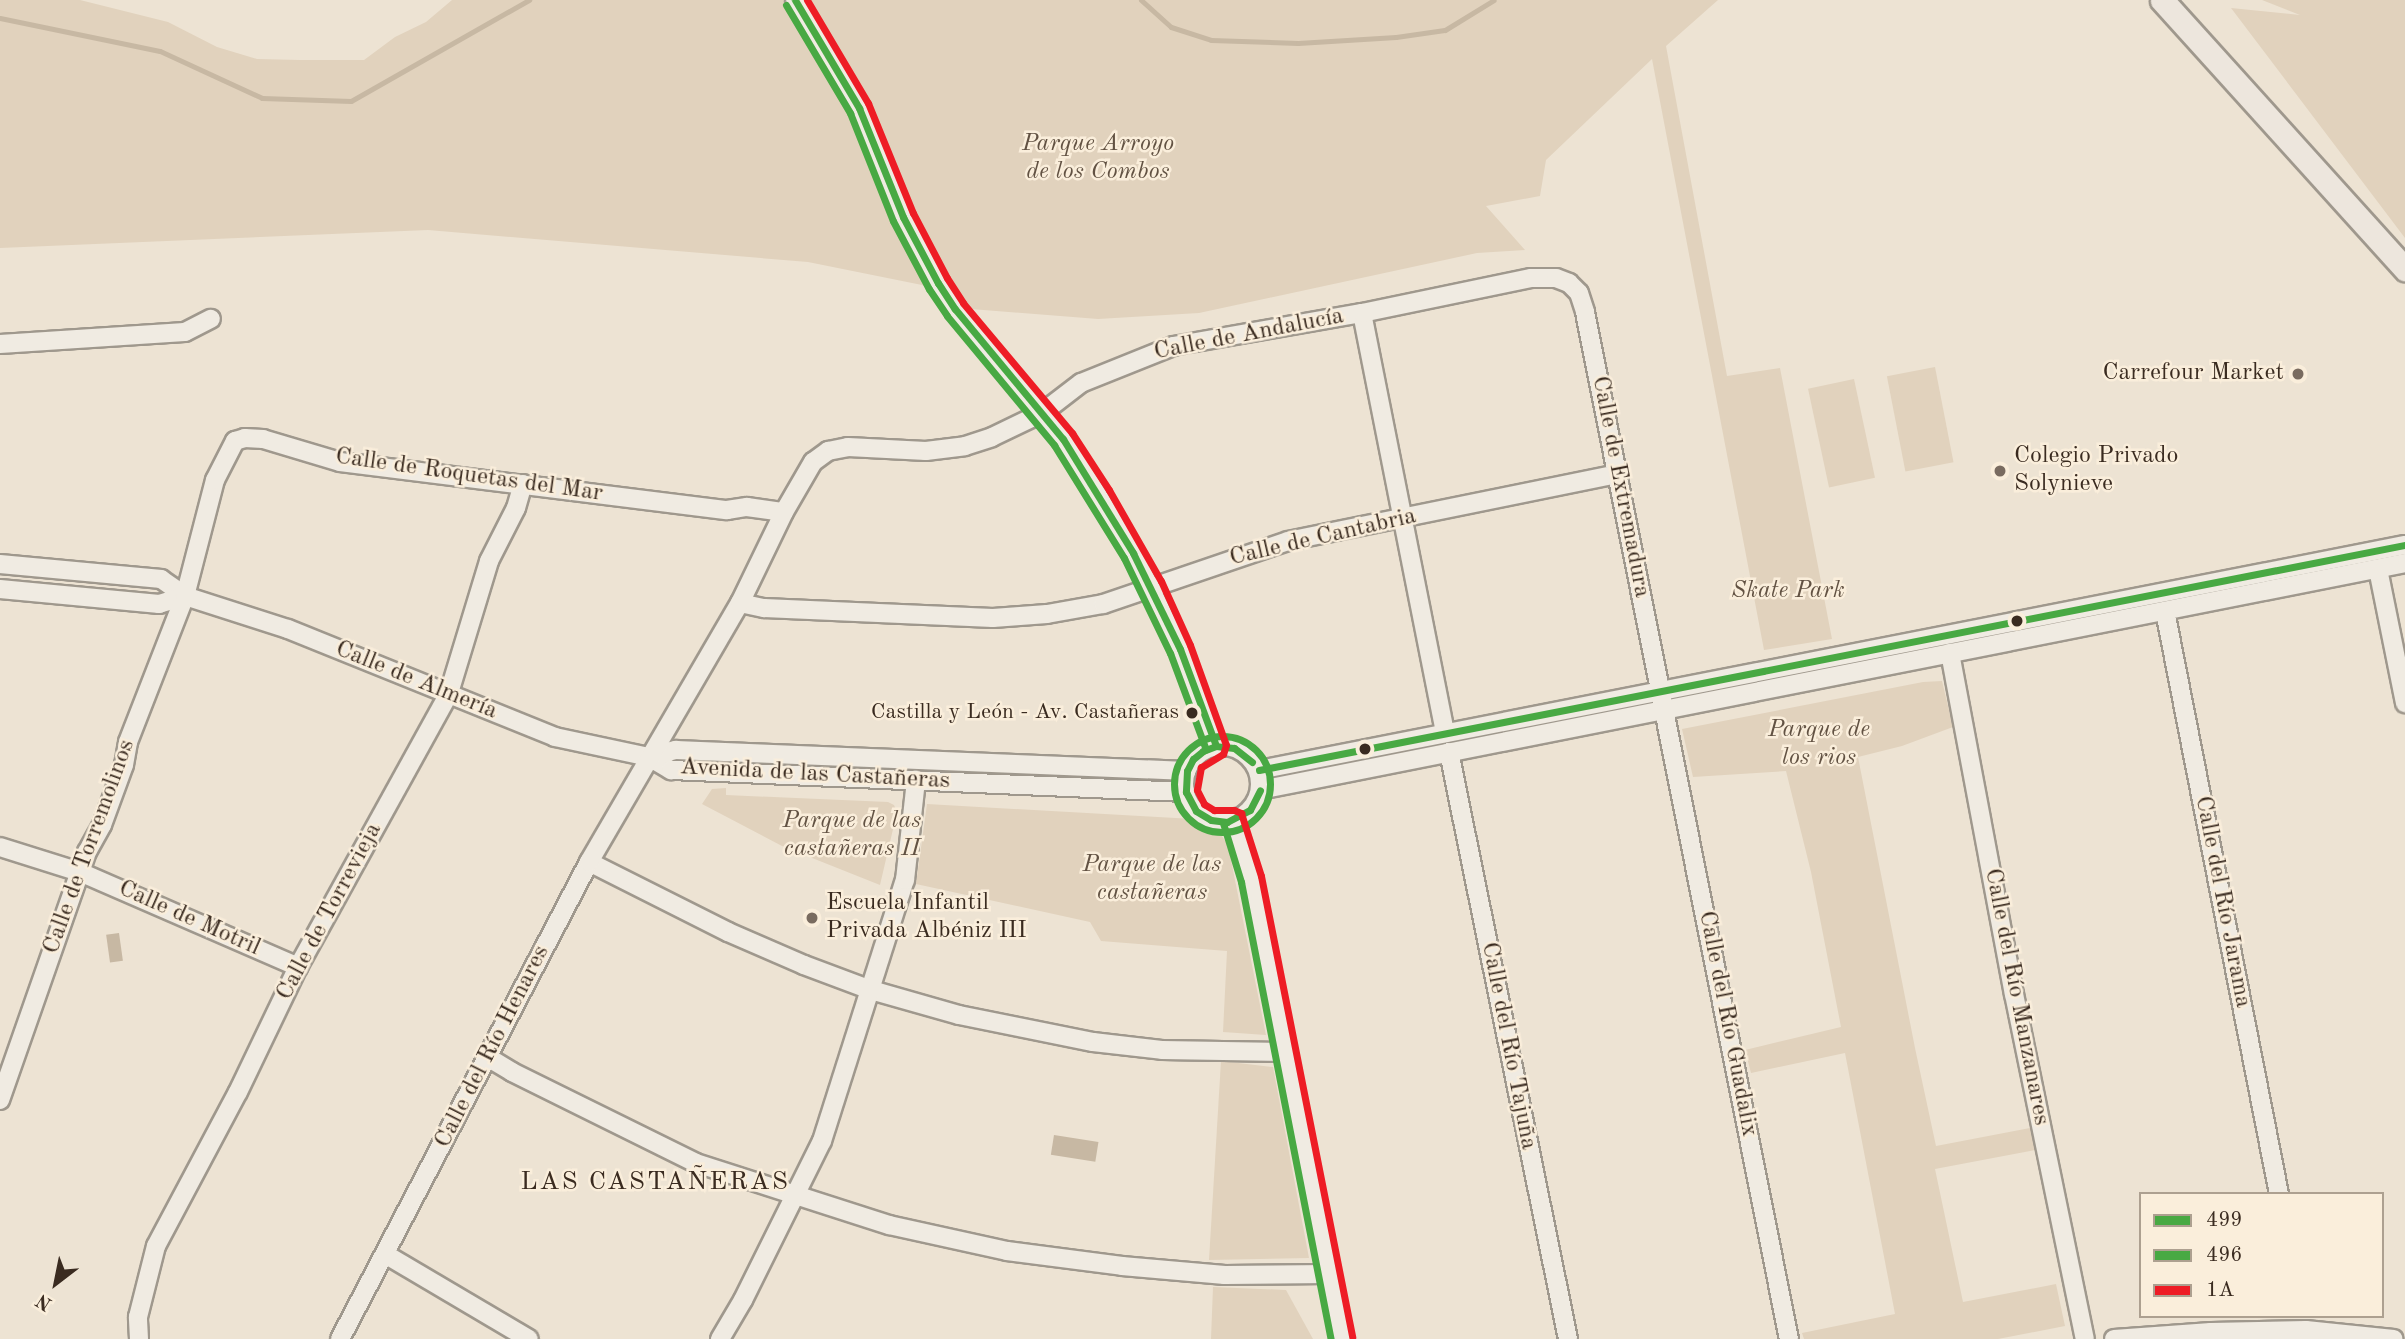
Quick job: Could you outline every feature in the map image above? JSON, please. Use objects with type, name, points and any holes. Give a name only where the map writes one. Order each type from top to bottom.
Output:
[{"type":"main road","points":[[2162,0],[2405,269]]},
{"type":"street","points":[[795,0],[859,108],[903,217],[938,283],[955,309],[1042,413],[1100,495],[1152,586],[1180,649],[1216,746]]},
{"type":"street","name":"Calle de Andalucía","points":[[740,603],[784,512],[813,462],[828,451],[848,447],[926,451],[965,446],[992,437],[1042,413],[1081,383],[1173,346],[1362,313],[1531,278],[1556,278]]},
{"type":"street","name":"Calle de Extremadura","points":[[1556,278],[1569,283],[1579,293],[1665,710]]},
{"type":"street","points":[[1362,313],[1445,733]]},
{"type":"street","points":[[0,344],[185,331],[211,319]]},
{"type":"street","name":"Calle de Roquetas del Mar","points":[[186,596],[215,480],[234,441],[246,438],[291,445],[340,462],[727,510],[747,507],[784,512]]},
{"type":"street","name":"Calle de Cantabria","points":[[740,603],[764,608],[993,618],[1047,614],[1103,604],[1288,541],[1617,474]]},
{"type":"street","name":"Calle de Torrevieja","points":[[139,1339],[138,1317],[156,1246],[238,1092],[298,967],[449,694],[489,561],[516,508],[523,484]]},
{"type":"street","points":[[1259,770],[2405,545]]},
{"type":"street","points":[[1260,790],[2405,563]]},
{"type":"street","name":"Calle de Almería","points":[[0,564],[162,579],[186,596],[288,629],[555,737],[649,757]]},
{"type":"street","points":[[2378,569],[2405,703]]},
{"type":"street","points":[[0,589],[159,604],[186,596]]},
{"type":"street","name":"Calle de Torremolinos","points":[[0,1100],[87,852],[102,825],[124,765],[128,743],[186,596]]},
{"type":"street","name":"Calle del Río Henares","points":[[340,1339],[589,862],[740,603]]},
{"type":"street","name":"Calle del Río Jarama","points":[[2165,611],[2279,1192]]},
{"type":"street","name":"Calle del Río Manzanares","points":[[1950,653],[2014,995],[2085,1339]]},
{"type":"street","name":"Calle del Río Guadalix","points":[[1665,710],[1789,1339]]},
{"type":"street","points":[[1216,746],[1234,748],[1247,755],[1259,770],[1260,790],[1250,810],[1233,820],[1211,820],[1196,811],[1186,792],[1186,771],[1193,759],[1216,746]]},
{"type":"street","name":"Avenida de las Castañeras","points":[[649,757],[676,750],[1186,771]]},
{"type":"street","name":"Calle del Río Tajuña","points":[[1449,752],[1567,1339]]},
{"type":"street","name":"Avenida de las Castañeras","points":[[649,757],[671,769],[1186,792]]},
{"type":"street","points":[[720,1339],[822,1141],[905,880],[916,780]]},
{"type":"street","points":[[1233,820],[1251,880],[1342,1339]]},
{"type":"street","name":"Calle de Motril","points":[[0,847],[80,872],[298,967]]},
{"type":"street","points":[[589,862],[727,932],[871,990],[960,1015],[1093,1042],[1163,1050],[1284,1052]]},
{"type":"street","points":[[489,1058],[696,1164],[889,1225],[1007,1251],[1225,1275],[1328,1274]]},
{"type":"street","points":[[385,1254],[528,1339]]},
{"type":"street","points":[[2114,1339],[2304,1323],[2394,1339]]},
{"type":"green space","name":"Parque Arroyo de los Combos","points":[[0,0],[80,0],[168,22],[217,47],[257,59],[364,60],[395,37],[426,22],[452,0],[1718,0],[1666,46],[1727,376],[1780,368],[1832,639],[1764,650],[1652,59],[1546,160],[1540,196],[1486,206],[1525,250],[1477,253],[1199,313],[1098,319],[971,309],[922,285],[808,262],[428,230],[0,248]]},
{"type":"green space","points":[[2262,0],[2405,0],[2405,238],[2231,8],[2300,15]]},
{"type":"green space","points":[[1935,367],[1954,462],[1905,472],[1887,376]]},
{"type":"green space","points":[[1854,379],[1875,478],[1829,488],[1808,389]]},
{"type":"green space","name":"Parque de los rios","points":[[1942,681],[1953,727],[1902,746],[1858,757],[1915,1048],[1936,1146],[2030,1128],[2035,1150],[1935,1169],[1963,1302],[2056,1284],[2065,1326],[1998,1339],[1804,1339],[1802,1333],[1895,1314],[1845,1053],[1751,1073],[1745,1050],[1841,1027],[1811,872],[1786,771],[1693,777],[1682,729],[1923,682]]},
{"type":"green space","name":"Parque de las castañeras II","points":[[726,788],[726,795],[888,802],[894,805],[897,812],[880,885],[782,846],[702,804],[712,789]]},
{"type":"green space","name":"Parque de las castañeras","points":[[927,804],[1211,820],[1228,845],[1266,1035],[1223,1032],[1227,951],[1101,941],[1090,922],[916,884]]},
{"type":"green space","points":[[1221,1061],[1273,1067],[1309,1258],[1209,1260]]},
{"type":"green space","points":[[1213,1287],[1286,1290],[1313,1339],[1211,1339]]},
{"type":"shaded area","points":[[119,933],[123,961],[110,963],[106,935]]},
{"type":"shaded area","points":[[1054,1135],[1098,1142],[1095,1162],[1051,1155]]},
{"type":"waterway","points":[[0,18],[160,51],[262,98],[351,101],[529,0]]},
{"type":"waterway","points":[[1141,0],[1171,27],[1211,40],[1298,43],[1396,37],[1445,30],[1494,0]]},
{"type":"transit line","name":"499","points":[[795,0],[859,108],[903,217],[938,283],[955,309],[1063,439],[1133,553],[1180,649],[1216,746]]},
{"type":"transit line","name":"1A","points":[[807,0],[868,103],[913,213],[947,278],[963,303],[1072,433],[1109,490],[1161,581],[1190,645],[1226,745],[1223,754],[1201,767],[1197,790],[1204,804],[1214,810],[1234,810],[1241,813],[1261,876],[1352,1337]]},
{"type":"transit line","name":"496","points":[[786,5],[850,113],[893,221],[929,289],[947,316],[1054,445],[1124,558],[1170,653],[1206,750]]},
{"type":"transit line","name":"499","points":[[1259,770],[2405,545]]},
{"type":"transit line","name":"496","points":[[1222,736],[1240,740],[1256,750],[1266,766],[1270,784],[1266,802],[1256,818],[1240,828],[1222,832],[1204,828],[1188,818],[1178,802],[1174,784],[1178,766],[1188,750],[1204,740],[1222,736]]},
{"type":"transit line","name":"499","points":[[1252,762],[1234,748],[1216,746],[1203,751],[1193,759],[1187,771],[1186,792],[1196,811],[1211,820],[1227,822],[1250,810],[1260,790]]},
{"type":"transit line","name":"496","points":[[1223,823],[1241,882],[1331,1339]]},
{"type":"place","name":"Carrefour Market","points":[[2298,374]]},
{"type":"place","name":"Colegio Privado Solynieve","points":[[2000,471]]},
{"type":"place","name":"Castilla y León - Av. Castañeras","points":[[1192,713]]},
{"type":"place","name":"Escuela Infantil Privada Albéniz III","points":[[812,918]]},
{"type":"district","name":"LAS CASTAÑERAS","points":[[655,1183]]},
{"type":"park label","name":"Skate Park","points":[[1788,592]]}]
